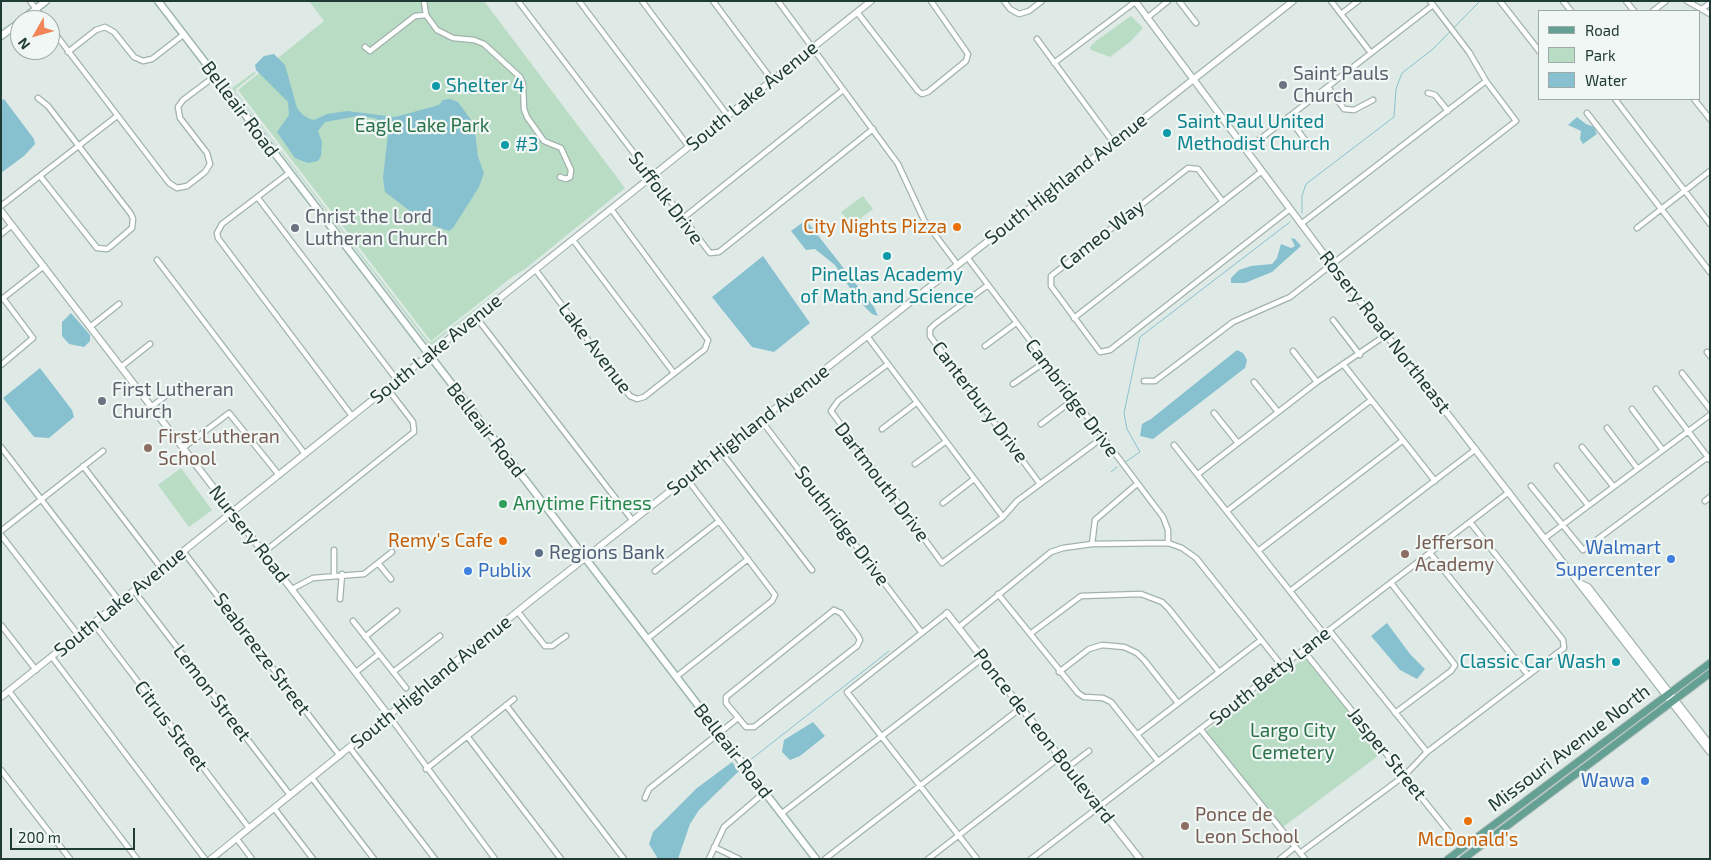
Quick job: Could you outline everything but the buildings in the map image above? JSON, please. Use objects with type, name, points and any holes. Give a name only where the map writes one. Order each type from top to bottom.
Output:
[{"type":"main road","points":[[36,9],[46,1]]},
{"type":"main road","name":"Belleair Road","points":[[158,1],[428,356],[816,859]]},
{"type":"main road","name":"Missouri Avenue North","points":[[1448,859],[1710,662]]},
{"type":"main road","name":"Missouri Avenue North","points":[[1467,858],[1710,673]]},
{"type":"main road","points":[[1570,778],[1573,770],[1599,750],[1606,741]]},
{"type":"main road","points":[[1536,804],[1547,791],[1564,777],[1568,769]]},
{"type":"street","points":[[30,1],[36,9]]},
{"type":"street","points":[[424,1],[426,15],[437,30],[448,36],[474,40],[484,44],[520,77],[523,84],[524,110],[527,117],[544,141],[561,148],[571,170],[570,177],[566,179],[560,177]]},
{"type":"street","name":"Suffolk Drive","points":[[518,1],[706,251],[715,254],[873,129]]},
{"type":"street","points":[[579,1],[689,146]]},
{"type":"street","points":[[642,1],[728,116]]},
{"type":"street","points":[[713,1],[772,80]]},
{"type":"street","points":[[778,1],[898,164],[924,220],[957,264]]},
{"type":"street","name":"South Lake Avenue","points":[[1,697],[871,1]]},
{"type":"street","points":[[858,12],[918,92],[922,94],[928,92],[966,62],[968,54],[931,1]]},
{"type":"street","points":[[1004,1],[1010,9],[1019,14],[1029,11],[1042,1]]},
{"type":"street","points":[[1148,18],[1168,1]]},
{"type":"street","points":[[1179,1],[1196,23]]},
{"type":"street","name":"South Highland Avenue","points":[[211,859],[518,612],[1293,1]]},
{"type":"street","points":[[1331,1],[1371,53]]},
{"type":"street","points":[[1341,14],[1358,1]]},
{"type":"street","points":[[1500,1],[1538,49]]},
{"type":"street","points":[[1654,10],[1666,1]]},
{"type":"street","points":[[1687,1],[1710,14]]},
{"type":"street","points":[[1054,62],[1135,2]]},
{"type":"street","name":"Rosery Road Northeast","points":[[1135,2],[1332,265],[1581,583],[1586,594],[1668,694],[1708,747]]},
{"type":"street","points":[[1144,381],[1155,381],[1233,322],[1282,302],[1516,121],[1486,81],[1469,52],[1432,3],[1246,150]]},
{"type":"street","points":[[1702,9],[1710,3]]},
{"type":"street","points":[[365,47],[370,51],[415,16],[426,15]]},
{"type":"street","points":[[68,52],[96,30],[105,27],[114,32],[134,57],[143,62],[152,58],[183,35]]},
{"type":"street","points":[[1037,40],[1113,142]]},
{"type":"street","points":[[60,41],[169,184],[177,188],[187,186],[206,172],[210,164],[207,153],[180,118],[178,107],[183,100],[214,76]]},
{"type":"street","points":[[1301,224],[1486,81]]},
{"type":"street","points":[[1328,87],[1344,109],[1354,110],[1373,100]]},
{"type":"street","points":[[682,218],[844,90]]},
{"type":"street","points":[[1428,93],[1435,95],[1448,111]]},
{"type":"street","points":[[38,98],[48,106],[131,214],[134,224],[130,232],[111,246],[102,249],[92,244],[40,176]]},
{"type":"street","points":[[1617,100],[1710,224]]},
{"type":"street","points":[[1695,100],[1710,119]]},
{"type":"street","points":[[1587,113],[1710,272]]},
{"type":"street","points":[[1,206],[117,116]]},
{"type":"street","points":[[1288,117],[1308,144]]},
{"type":"street","name":"Cameo Way","points":[[1223,202],[1198,169],[1188,168],[1051,276],[1051,286],[1097,349],[1104,353],[1110,350],[1290,209]]},
{"type":"street","points":[[1074,318],[1262,171]]},
{"type":"street","points":[[1636,228],[1710,171]]},
{"type":"street","points":[[289,173],[222,224],[217,233],[221,244],[352,416]]},
{"type":"street","points":[[258,198],[397,380]]},
{"type":"street","name":"Nursery Road","points":[[1,210],[356,672],[426,769],[495,859]]},
{"type":"street","name":"Lake Avenue","points":[[535,269],[633,398],[644,397],[705,349],[708,343],[707,336],[611,210]]},
{"type":"street","points":[[1,234],[12,225]]},
{"type":"street","points":[[573,240],[674,373]]},
{"type":"street","name":"Cambridge Drive","points":[[967,257],[1044,362],[1167,523],[1168,543]]},
{"type":"street","points":[[157,260],[305,454]]},
{"type":"street","points":[[1,365],[33,338],[2,299],[44,266]]},
{"type":"street","name":"Canterbury Drive","points":[[988,285],[935,324],[930,329],[930,336],[1040,484]]},
{"type":"street","points":[[90,327],[119,304]]},
{"type":"street","points":[[476,317],[633,521]]},
{"type":"street","points":[[1333,320],[1360,355]]},
{"type":"street","points":[[985,346],[1016,323]]},
{"type":"street","points":[[1198,474],[1317,382],[1360,355],[1386,334]]},
{"type":"street","points":[[867,336],[1003,517],[1017,500],[1102,438]]},
{"type":"street","points":[[121,367],[150,344]]},
{"type":"street","points":[[1293,351],[1317,382]]},
{"type":"street","points":[[1013,384],[1044,362]]},
{"type":"street","name":"Dartmouth Drive","points":[[888,364],[838,401],[831,411],[942,564],[1003,517]]},
{"type":"street","points":[[1343,364],[1434,481]]},
{"type":"street","points":[[1682,373],[1710,409]]},
{"type":"street","points":[[1254,382],[1278,412]]},
{"type":"street","points":[[152,407],[181,384]]},
{"type":"street","points":[[264,552],[414,432],[413,422],[387,388]]},
{"type":"street","points":[[1531,486],[1583,550],[1709,458],[1656,389]]},
{"type":"street","points":[[1041,424],[1073,400]]},
{"type":"street","points":[[1227,511],[1371,400]]},
{"type":"street","points":[[882,429],[916,403]]},
{"type":"street","points":[[1632,409],[1662,449]]},
{"type":"street","points":[[183,448],[229,413],[279,475]]},
{"type":"street","points":[[1214,413],[1238,443]]},
{"type":"street","points":[[1545,538],[1710,415]]},
{"type":"street","name":"Southridge Drive","points":[[761,420],[922,632]]},
{"type":"street","points":[[1607,428],[1637,468]]},
{"type":"street","points":[[1258,551],[1402,441]]},
{"type":"street","points":[[915,464],[945,442]]},
{"type":"street","points":[[1174,444],[1324,634]]},
{"type":"street","points":[[1,446],[120,602]]},
{"type":"street","points":[[1582,447],[1613,486]]},
{"type":"street","points":[[1290,591],[1476,449]]},
{"type":"street","points":[[78,636],[1,533],[103,450]]},
{"type":"street","points":[[721,452],[812,570]]},
{"type":"street","points":[[83,466],[162,569]]},
{"type":"street","points":[[1557,466],[1588,505]]},
{"type":"street","points":[[676,677],[772,601],[775,594],[687,479]]},
{"type":"street","points":[[943,503],[974,479]]},
{"type":"street","points":[[1092,544],[1092,526],[1099,514],[1137,484]]},
{"type":"street","name":"South Betty Lane","points":[[1031,859],[1509,492]]},
{"type":"street","points":[[1705,500],[1710,497]]},
{"type":"street","points":[[655,571],[719,521]]},
{"type":"street","points":[[1300,853],[1404,776],[1427,752],[1564,648],[1563,640],[1470,522]]},
{"type":"street","points":[[959,627],[1052,552],[1063,548],[1092,544],[1168,543],[1182,548],[1196,558],[1282,666]]},
{"type":"street","points":[[334,550],[334,575]]},
{"type":"street","name":"Seabreeze Street","points":[[183,552],[340,756]]},
{"type":"street","points":[[292,589],[308,579],[342,574],[364,574],[392,552]]},
{"type":"street","points":[[1430,553],[1528,676]]},
{"type":"street","points":[[647,639],[748,559]]},
{"type":"street","points":[[378,563],[391,579]]},
{"type":"street","points":[[340,599],[342,574]]},
{"type":"street","points":[[1391,583],[1456,665],[1451,671],[1395,713]]},
{"type":"street","name":"Lemon Street","points":[[134,591],[290,795]]},
{"type":"street","points":[[998,594],[1059,672],[1081,695],[1111,702],[1158,761]]},
{"type":"street","points":[[1030,634],[1081,596],[1141,594],[1164,604],[1219,672]]},
{"type":"street","points":[[836,610],[841,613],[860,640],[857,646],[754,727],[747,728],[738,718],[725,702],[728,694],[832,611],[836,610]]},
{"type":"street","points":[[365,636],[396,611]]},
{"type":"street","points":[[518,612],[546,646],[552,646],[566,636]]},
{"type":"street","points":[[947,613],[847,692],[977,859]]},
{"type":"street","name":"Ponce de Leon Boulevard","points":[[947,613],[1139,858]]},
{"type":"street","points":[[353,621],[406,688]]},
{"type":"street","name":"Citrus Street","points":[[94,624],[249,828]]},
{"type":"street","points":[[1,625],[36,670]]},
{"type":"street","points":[[1329,630],[1427,752]]},
{"type":"street","points":[[393,672],[440,636]]},
{"type":"street","points":[[1138,734],[1261,640]]},
{"type":"street","points":[[1059,672],[1089,649],[1102,645],[1124,647],[1137,653],[1145,661],[1178,704]]},
{"type":"street","name":"Jasper Street","points":[[1303,650],[1462,848],[1467,858]]},
{"type":"street","points":[[356,672],[378,654]]},
{"type":"street","points":[[52,657],[205,859]]},
{"type":"street","points":[[781,814],[983,658]]},
{"type":"street","points":[[9,691],[137,859]]},
{"type":"street","points":[[426,769],[514,699]]},
{"type":"street","points":[[506,705],[621,858]]},
{"type":"street","points":[[825,859],[1022,707]]},
{"type":"street","points":[[645,798],[649,789],[738,718]]},
{"type":"street","points":[[1201,730],[1305,859]]},
{"type":"street","points":[[467,736],[561,859]]},
{"type":"street","points":[[350,748],[435,859]]},
{"type":"street","points":[[1068,766],[1089,751]]},
{"type":"street","points":[[928,859],[1060,757]]},
{"type":"street","points":[[1,770],[70,859]]},
{"type":"street","points":[[312,778],[374,859]]},
{"type":"street","points":[[709,859],[729,821],[764,792]]},
{"type":"street","points":[[274,808],[313,859]]},
{"type":"street","points":[[237,838],[252,859]]},
{"type":"street","points":[[714,847],[739,859]]},
{"type":"street","points":[[1280,859],[1296,847]]},
{"type":"green space","name":"Eagle Lake Park","points":[[309,1],[484,1],[625,188],[525,269],[512,277],[431,341],[238,90],[324,21]]},
{"type":"green space","points":[[1131,16],[1143,28],[1131,41],[1110,57],[1091,50],[1090,47],[1096,41]]},
{"type":"green space","points":[[254,72],[256,73],[236,89],[236,92],[429,342],[432,342],[516,278],[430,346],[232,88]]},
{"type":"green space","points":[[863,196],[873,209],[852,225],[841,212]]},
{"type":"green space","points":[[181,468],[212,510],[189,527],[158,485]]},
{"type":"green space","name":"Largo City Cemetery","points":[[1305,658],[1382,753],[1283,827],[1205,732]]},
{"type":"water","points":[[274,54],[285,65],[297,108],[310,119],[314,120],[327,114],[347,111],[395,117],[439,105],[443,100],[450,99],[458,102],[474,124],[478,157],[484,173],[479,187],[453,228],[449,231],[434,226],[385,192],[383,178],[388,134],[383,122],[374,118],[358,116],[325,122],[318,131],[322,142],[321,156],[318,161],[308,163],[295,158],[277,132],[289,115],[288,102],[256,70],[255,65],[264,56]]},
{"type":"water","points":[[4,99],[34,139],[35,144],[24,156],[1,173],[1,101]]},
{"type":"water","points":[[1577,117],[1594,127],[1597,134],[1583,144],[1580,139],[1581,131],[1568,125]]},
{"type":"water","points":[[806,220],[874,307],[878,316],[872,314],[857,299],[835,265],[815,249],[806,250],[791,231]]},
{"type":"water","points":[[1291,238],[1295,239],[1301,246],[1272,272],[1245,283],[1231,283],[1231,278],[1239,270],[1251,266],[1272,264],[1277,258],[1281,244],[1291,248],[1295,246]]},
{"type":"water","points":[[763,256],[810,323],[774,352],[752,347],[712,297]]},
{"type":"water","points":[[71,313],[90,335],[90,341],[84,347],[69,344],[62,336],[62,322]]},
{"type":"water","points":[[1237,350],[1243,353],[1247,360],[1245,368],[1153,439],[1140,436],[1142,424],[1151,419]]},
{"type":"water","points":[[40,368],[72,410],[74,417],[49,438],[34,437],[3,398]]},
{"type":"water","points":[[1387,623],[1410,654],[1425,669],[1417,679],[1400,670],[1371,636]]},
{"type":"water","points":[[813,722],[825,736],[800,756],[790,760],[782,752],[784,740]]},
{"type":"water","points":[[732,762],[739,771],[699,810],[690,824],[678,859],[658,859],[649,844],[653,832],[697,788]]},
{"type":"waterway","points":[[1302,213],[1302,196],[1306,184],[1394,117],[1396,89],[1402,73],[1433,49],[1480,1]]},
{"type":"waterway","points":[[1124,463],[1140,452],[1127,429],[1124,413],[1140,337],[1290,222]]},
{"type":"waterway","points":[[1111,472],[1117,467]]},
{"type":"waterway","points":[[749,761],[889,651]]},
{"type":"place","name":"Saint Pauls Church","points":[[1283,85]]},
{"type":"place","name":"Shelter 4","points":[[436,86]]},
{"type":"place","name":"Saint Paul United Methodist Church","points":[[1167,133]]},
{"type":"place","name":"#3","points":[[505,145]]},
{"type":"place","name":"City Nights Pizza","points":[[957,227]]},
{"type":"place","name":"Christ the Lord Lutheran Church","points":[[295,228]]},
{"type":"place","name":"Pinellas Academy of Math and Science","points":[[887,256]]},
{"type":"place","name":"First Lutheran Church","points":[[102,401]]},
{"type":"place","name":"First Lutheran School","points":[[148,448]]},
{"type":"place","name":"Anytime Fitness","points":[[503,504]]},
{"type":"place","name":"Remy's Cafe","points":[[503,541]]},
{"type":"place","name":"Regions Bank","points":[[539,553]]},
{"type":"place","name":"Jefferson Academy","points":[[1405,554]]},
{"type":"place","name":"Walmart Supercenter","points":[[1671,559]]},
{"type":"place","name":"Publix","points":[[468,571]]},
{"type":"place","name":"Classic Car Wash","points":[[1616,662]]},
{"type":"place","name":"Wawa","points":[[1645,781]]},
{"type":"place","name":"McDonald's","points":[[1468,821]]},
{"type":"place","name":"Ponce de Leon School","points":[[1185,826]]}]
